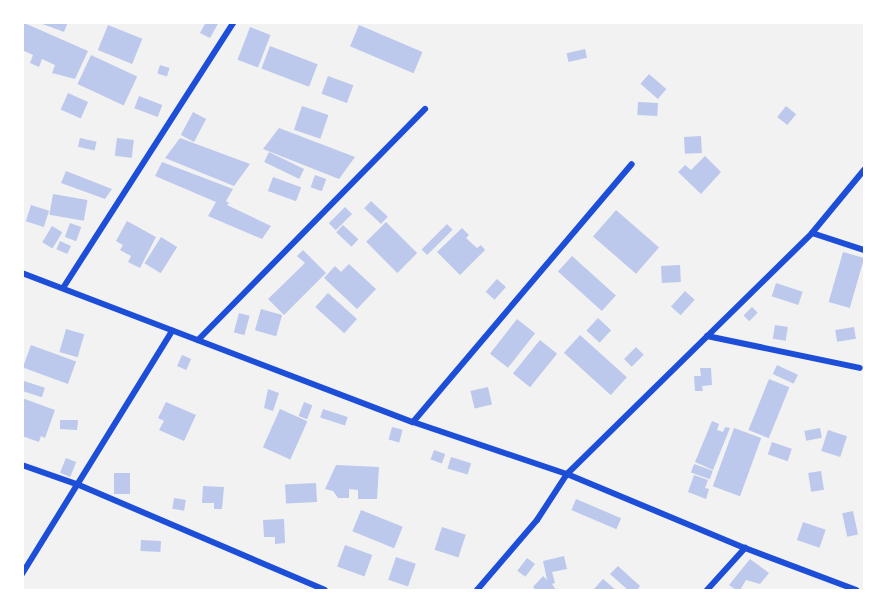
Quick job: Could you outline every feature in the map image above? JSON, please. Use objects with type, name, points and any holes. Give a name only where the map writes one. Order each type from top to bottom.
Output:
[{"type":"street","points":[[63,288],[234,22]]},
{"type":"street","points":[[198,340],[425,109]]},
{"type":"street","points":[[413,422],[632,164]]},
{"type":"street","points":[[477,591],[537,520],[567,474],[812,233],[864,170]]},
{"type":"street","points":[[812,233],[864,250]]},
{"type":"street","points":[[22,273],[413,422],[567,474],[744,548],[856,591]]},
{"type":"street","points":[[22,574],[172,331]]},
{"type":"street","points":[[707,336],[860,368]]},
{"type":"street","points":[[22,465],[79,485],[325,591]]},
{"type":"street","points":[[707,591],[744,548]]},
{"type":"building","points":[[22,22],[88,51],[75,79],[52,73],[55,65],[42,59],[39,67],[30,63],[33,55],[22,50]]},
{"type":"building","points":[[37,22],[68,22],[64,32]]},
{"type":"building","points":[[206,22],[219,22],[210,38],[200,33]]},
{"type":"building","points":[[108,25],[142,39],[132,64],[98,50]]},
{"type":"building","points":[[359,25],[423,52],[414,73],[350,46]]},
{"type":"building","points":[[250,27],[271,35],[258,68],[237,60]]},
{"type":"building","points":[[270,46],[318,64],[309,87],[261,68]]},
{"type":"building","points":[[585,49],[587,58],[569,62],[566,53]]},
{"type":"building","points":[[91,55],[137,77],[124,106],[77,84]]},
{"type":"building","points":[[160,65],[170,68],[167,77],[157,74]]},
{"type":"building","points":[[649,74],[666,89],[658,99],[640,84]]},
{"type":"building","points":[[328,76],[353,85],[347,103],[322,94]]},
{"type":"building","points":[[68,93],[88,102],[81,118],[61,109]]},
{"type":"building","points":[[139,96],[162,105],[158,117],[134,108]]},
{"type":"building","points":[[638,102],[658,103],[657,116],[637,115]]},
{"type":"building","points":[[302,106],[328,115],[320,139],[294,130]]},
{"type":"building","points":[[786,106],[796,114],[787,125],[777,117]]},
{"type":"building","points":[[193,112],[206,119],[194,142],[181,135]]},
{"type":"building","points":[[279,128],[355,157],[339,179],[263,149]]},
{"type":"building","points":[[701,136],[702,153],[685,154],[684,137]]},
{"type":"building","points":[[80,138],[97,142],[95,151],[78,147]]},
{"type":"building","points":[[117,138],[134,140],[132,158],[115,156]]},
{"type":"building","points":[[180,138],[250,164],[234,186],[165,158]]},
{"type":"building","points":[[269,152],[304,169],[299,179],[264,162]]},
{"type":"building","points":[[705,156],[721,172],[701,194],[678,172],[685,165],[691,170]]},
{"type":"building","points":[[162,162],[233,189],[226,201],[229,203],[227,205],[271,226],[262,239],[208,216],[216,202],[155,176]]},
{"type":"building","points":[[66,171],[112,189],[105,199],[61,183]]},
{"type":"building","points":[[315,175],[326,179],[322,191],[311,187]]},
{"type":"building","points":[[273,177],[301,187],[296,201],[268,191]]},
{"type":"building","points":[[53,194],[87,200],[84,221],[49,215]]},
{"type":"building","points":[[371,201],[388,217],[381,224],[364,208]]},
{"type":"building","points":[[31,205],[49,211],[44,227],[26,221]]},
{"type":"building","points":[[345,207],[352,214],[336,230],[329,223]]},
{"type":"building","points":[[616,210],[659,247],[636,274],[593,236]]},
{"type":"building","points":[[127,221],[156,237],[140,268],[128,262],[131,256],[120,250],[123,245],[116,241]]},
{"type":"building","points":[[386,222],[417,253],[397,273],[366,242]]},
{"type":"building","points":[[70,223],[81,227],[76,241],[65,237]]},
{"type":"building","points":[[447,224],[453,230],[427,255],[422,249]]},
{"type":"building","points":[[343,225],[358,239],[352,247],[336,232]]},
{"type":"building","points":[[52,226],[62,232],[53,248],[42,242]]},
{"type":"building","points":[[462,228],[469,235],[466,238],[477,248],[481,245],[485,250],[460,275],[437,252]]},
{"type":"building","points":[[161,237],[177,247],[161,273],[145,263]]},
{"type":"building","points":[[60,241],[71,246],[67,254],[56,249]]},
{"type":"building","points":[[303,250],[326,273],[284,315],[268,299],[305,263],[297,256]]},
{"type":"building","points":[[843,252],[864,258],[850,308],[829,302]]},
{"type":"building","points":[[572,256],[616,295],[602,311],[558,272]]},
{"type":"building","points":[[349,264],[376,289],[357,309],[324,278],[335,266],[341,272]]},
{"type":"building","points":[[680,265],[681,282],[662,283],[661,266]]},
{"type":"building","points":[[497,279],[506,287],[495,300],[486,292]]},
{"type":"building","points":[[776,283],[803,292],[798,305],[772,296]]},
{"type":"building","points":[[685,291],[695,300],[681,315],[671,307]]},
{"type":"building","points":[[328,293],[357,319],[344,333],[315,307]]},
{"type":"building","points":[[752,307],[758,313],[749,321],[744,315]]},
{"type":"building","points":[[261,309],[282,315],[276,336],[255,330]]},
{"type":"building","points":[[239,313],[250,316],[244,335],[234,332]]},
{"type":"building","points":[[598,318],[611,330],[600,343],[586,330]]},
{"type":"building","points":[[517,319],[535,333],[508,368],[490,354]]},
{"type":"building","points":[[775,325],[788,327],[786,341],[773,339]]},
{"type":"building","points":[[854,327],[856,339],[837,342],[835,330]]},
{"type":"building","points":[[66,329],[84,334],[78,357],[59,352]]},
{"type":"building","points":[[580,335],[627,377],[611,395],[564,353]]},
{"type":"building","points":[[540,340],[557,354],[530,387],[513,373]]},
{"type":"building","points":[[31,345],[76,361],[68,384],[23,368]]},
{"type":"building","points":[[636,347],[644,355],[632,367],[624,359]]},
{"type":"building","points":[[182,355],[191,359],[186,370],[177,366]]},
{"type":"building","points":[[777,365],[798,375],[794,384],[773,374]]},
{"type":"building","points":[[700,368],[711,368],[712,385],[702,386],[703,391],[695,391],[694,376],[701,376]]},
{"type":"building","points":[[769,379],[789,387],[769,438],[748,430]]},
{"type":"building","points":[[24,381],[45,388],[42,397],[22,391]]},
{"type":"building","points":[[488,387],[492,405],[475,409],[470,391]]},
{"type":"building","points":[[268,389],[279,393],[273,411],[264,408]]},
{"type":"building","points":[[22,398],[55,410],[45,438],[41,436],[39,442],[22,436]]},
{"type":"building","points":[[166,402],[196,415],[184,441],[159,430],[164,421],[158,418]]},
{"type":"building","points":[[304,402],[312,405],[307,419],[299,416]]},
{"type":"building","points":[[280,409],[307,421],[290,460],[263,447]]},
{"type":"building","points":[[323,409],[348,417],[345,426],[320,418]]},
{"type":"building","points":[[60,420],[78,420],[77,430],[60,429]]},
{"type":"building","points":[[712,421],[719,424],[717,430],[723,432],[725,427],[730,428],[713,470],[695,462]]},
{"type":"building","points":[[392,427],[403,430],[399,442],[389,440]]},
{"type":"building","points":[[734,428],[761,438],[740,496],[713,486]]},
{"type":"building","points":[[820,428],[822,438],[806,441],[804,431]]},
{"type":"building","points":[[828,430],[847,436],[840,457],[821,451]]},
{"type":"building","points":[[772,442],[792,449],[788,461],[768,454]]},
{"type":"building","points":[[434,450],[445,454],[442,464],[431,459]]},
{"type":"building","points":[[451,457],[471,463],[468,475],[447,468]]},
{"type":"building","points":[[66,458],[76,462],[70,477],[60,473]]},
{"type":"building","points":[[694,464],[713,471],[710,479],[691,472]]},
{"type":"building","points":[[336,465],[379,467],[377,499],[358,499],[358,490],[349,489],[349,498],[338,498],[333,491],[325,489]]},
{"type":"building","points":[[821,471],[824,490],[811,492],[808,473]]},
{"type":"building","points":[[114,473],[130,473],[130,494],[114,494]]},
{"type":"building","points":[[694,475],[708,480],[705,488],[709,489],[706,499],[688,492]]},
{"type":"building","points":[[316,483],[317,502],[286,504],[285,485]]},
{"type":"building","points":[[203,486],[224,487],[222,509],[214,509],[214,503],[202,503]]},
{"type":"building","points":[[174,498],[186,500],[184,511],[172,509]]},
{"type":"building","points":[[576,499],[621,518],[616,529],[571,510]]},
{"type":"building","points":[[361,510],[403,527],[394,548],[352,531]]},
{"type":"building","points":[[853,511],[858,534],[847,537],[842,513]]},
{"type":"building","points":[[284,519],[285,543],[275,544],[275,537],[264,537],[263,520]]},
{"type":"building","points":[[803,522],[826,530],[820,548],[797,540]]},
{"type":"building","points":[[442,527],[466,535],[458,558],[435,550]]},
{"type":"building","points":[[141,540],[161,541],[160,552],[140,551]]},
{"type":"building","points":[[345,545],[372,555],[364,577],[337,567]]},
{"type":"building","points":[[564,556],[567,569],[552,572],[555,583],[552,584],[556,590],[536,590],[533,587],[543,576],[547,580],[543,561]]},
{"type":"building","points":[[396,557],[416,564],[408,587],[388,580]]},
{"type":"building","points":[[527,558],[535,564],[525,577],[517,571]]},
{"type":"building","points":[[750,559],[769,573],[760,584],[746,580],[740,590],[736,590],[729,585]]},
{"type":"building","points":[[618,566],[640,586],[637,590],[628,590],[610,574]]},
{"type":"building","points":[[603,579],[616,590],[593,590]]}]
